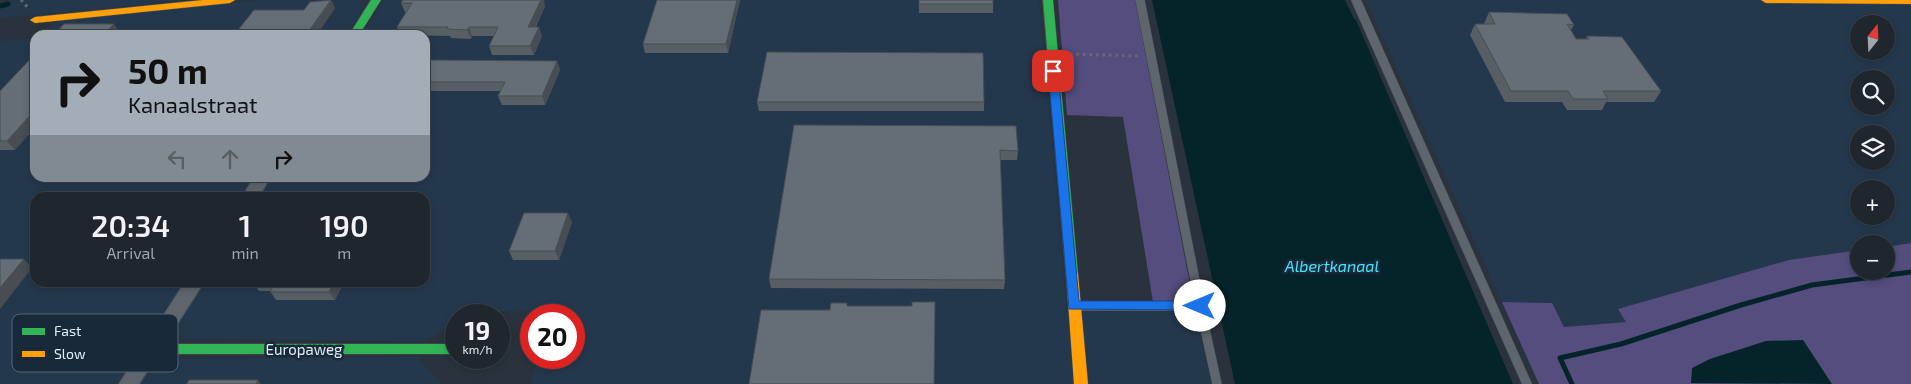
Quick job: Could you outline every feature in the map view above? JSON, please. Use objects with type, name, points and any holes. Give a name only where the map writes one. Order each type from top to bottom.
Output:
[{"type":"street","points":[[35,20],[230,0]]},
{"type":"street","points":[[357,30],[376,0]]},
{"type":"street","points":[[1048,0],[1081,384]]},
{"type":"street","points":[[1766,0],[1911,1]]},
{"type":"street","points":[[174,314],[192,287]]},
{"type":"street","name":"Europaweg","points":[[178,349],[445,349]]},
{"type":"street","points":[[129,384],[137,372]]},
{"type":"lane","points":[[1140,0],[1217,384]]},
{"type":"lane","points":[[1356,0],[1527,384]]},
{"type":"lane","points":[[1074,306],[1200,306]]},
{"type":"path","points":[[1052,53],[1150,56]]},
{"type":"shaded area","points":[[15,0],[185,0],[0,18],[0,8]]},
{"type":"shaded area","points":[[264,0],[367,0],[350,30],[44,30],[62,20]]},
{"type":"shaded area","points":[[384,0],[1039,0],[1066,309],[1182,310],[1191,312],[1197,318],[1212,384],[530,384],[535,369],[585,369],[585,304],[520,304],[520,311],[510,311],[510,304],[445,304],[445,329],[424,341],[187,339],[180,333],[180,320],[201,287],[430,287],[430,192],[261,192],[268,182],[430,182],[430,30],[365,30]]},
{"type":"shaded area","points":[[1058,0],[1135,0],[1192,295],[1187,302],[1153,302],[1123,117],[1067,115]]},
{"type":"shaded area","points":[[1366,0],[1911,0],[1911,243],[1895,246],[1895,235],[1850,235],[1850,251],[1789,260],[1618,309],[1627,322],[1564,327],[1552,303],[1502,302]]},
{"type":"shaded area","points":[[30,37],[30,182],[250,182],[243,192],[30,192],[30,287],[182,287],[165,314],[12,314],[12,372],[127,372],[119,384],[0,384],[0,41]]},
{"type":"shaded area","points":[[1911,243],[1911,384],[1539,384],[1502,302],[1552,303],[1564,327],[1626,322],[1618,309],[1789,260],[1850,251],[1850,280],[1895,280],[1895,246]]},
{"type":"shaded area","points":[[417,357],[442,384],[139,384],[148,372],[178,372],[178,359]]},
{"type":"water","name":"Albertkanaal","points":[[1152,0],[1345,0],[1356,20],[1513,384],[1235,384]]},
{"type":"water","points":[[1803,340],[1832,384],[1691,383],[1692,368],[1710,359],[1766,341]]},
{"type":"building","points":[[331,0],[310,30],[238,30],[254,10],[304,10],[310,2]]},
{"type":"building","points":[[403,0],[541,0],[528,27],[539,27],[530,46],[489,46],[498,27],[469,27],[467,30],[447,29],[448,27],[397,27],[412,3],[401,3]]},
{"type":"building","points":[[657,0],[737,0],[726,44],[643,44]]},
{"type":"building","points":[[919,0],[993,0],[993,4],[919,4]]},
{"type":"building","points":[[1489,12],[1567,14],[1574,25],[1567,24],[1576,39],[1589,39],[1587,36],[1622,37],[1661,91],[1603,91],[1608,99],[1573,99],[1568,91],[1511,91],[1475,24],[1495,24]]},
{"type":"building","points":[[64,24],[114,24],[109,30],[59,30]]},
{"type":"building","points":[[767,52],[983,53],[984,102],[757,102]]},
{"type":"building","points":[[30,59],[30,116],[7,141],[0,141],[0,91]]},
{"type":"building","points":[[430,60],[557,61],[542,96],[498,96],[505,82],[430,82]]},
{"type":"building","points":[[794,125],[1016,126],[1018,151],[1000,150],[1005,280],[769,279]]},
{"type":"building","points":[[524,213],[568,213],[555,251],[509,251]]},
{"type":"building","points":[[0,259],[24,259],[0,288]]},
{"type":"building","points":[[272,287],[332,287],[329,292],[270,292]]},
{"type":"building","points":[[912,302],[935,302],[934,384],[749,384],[761,310],[830,310],[831,303],[847,303],[847,306],[912,306]]},
{"type":"building","points":[[189,380],[258,380],[256,384],[187,384]]},
{"type":"waterway","points":[[0,6],[8,4]]},
{"type":"waterway","points":[[1572,384],[1560,358],[1621,344],[1741,305],[1812,285],[1911,272]]},
{"type":"traffic: fast","points":[[357,30],[376,0]]},
{"type":"traffic: fast","points":[[1048,0],[1072,274]]},
{"type":"traffic: fast","points":[[178,349],[445,349]]},
{"type":"traffic: slow","points":[[35,20],[230,0]]},
{"type":"traffic: slow","points":[[1766,0],[1911,1]]},
{"type":"traffic: slow","points":[[1072,274],[1081,384]]},
{"type":"route","points":[[1053,71],[1074,306],[1200,306]]}]
